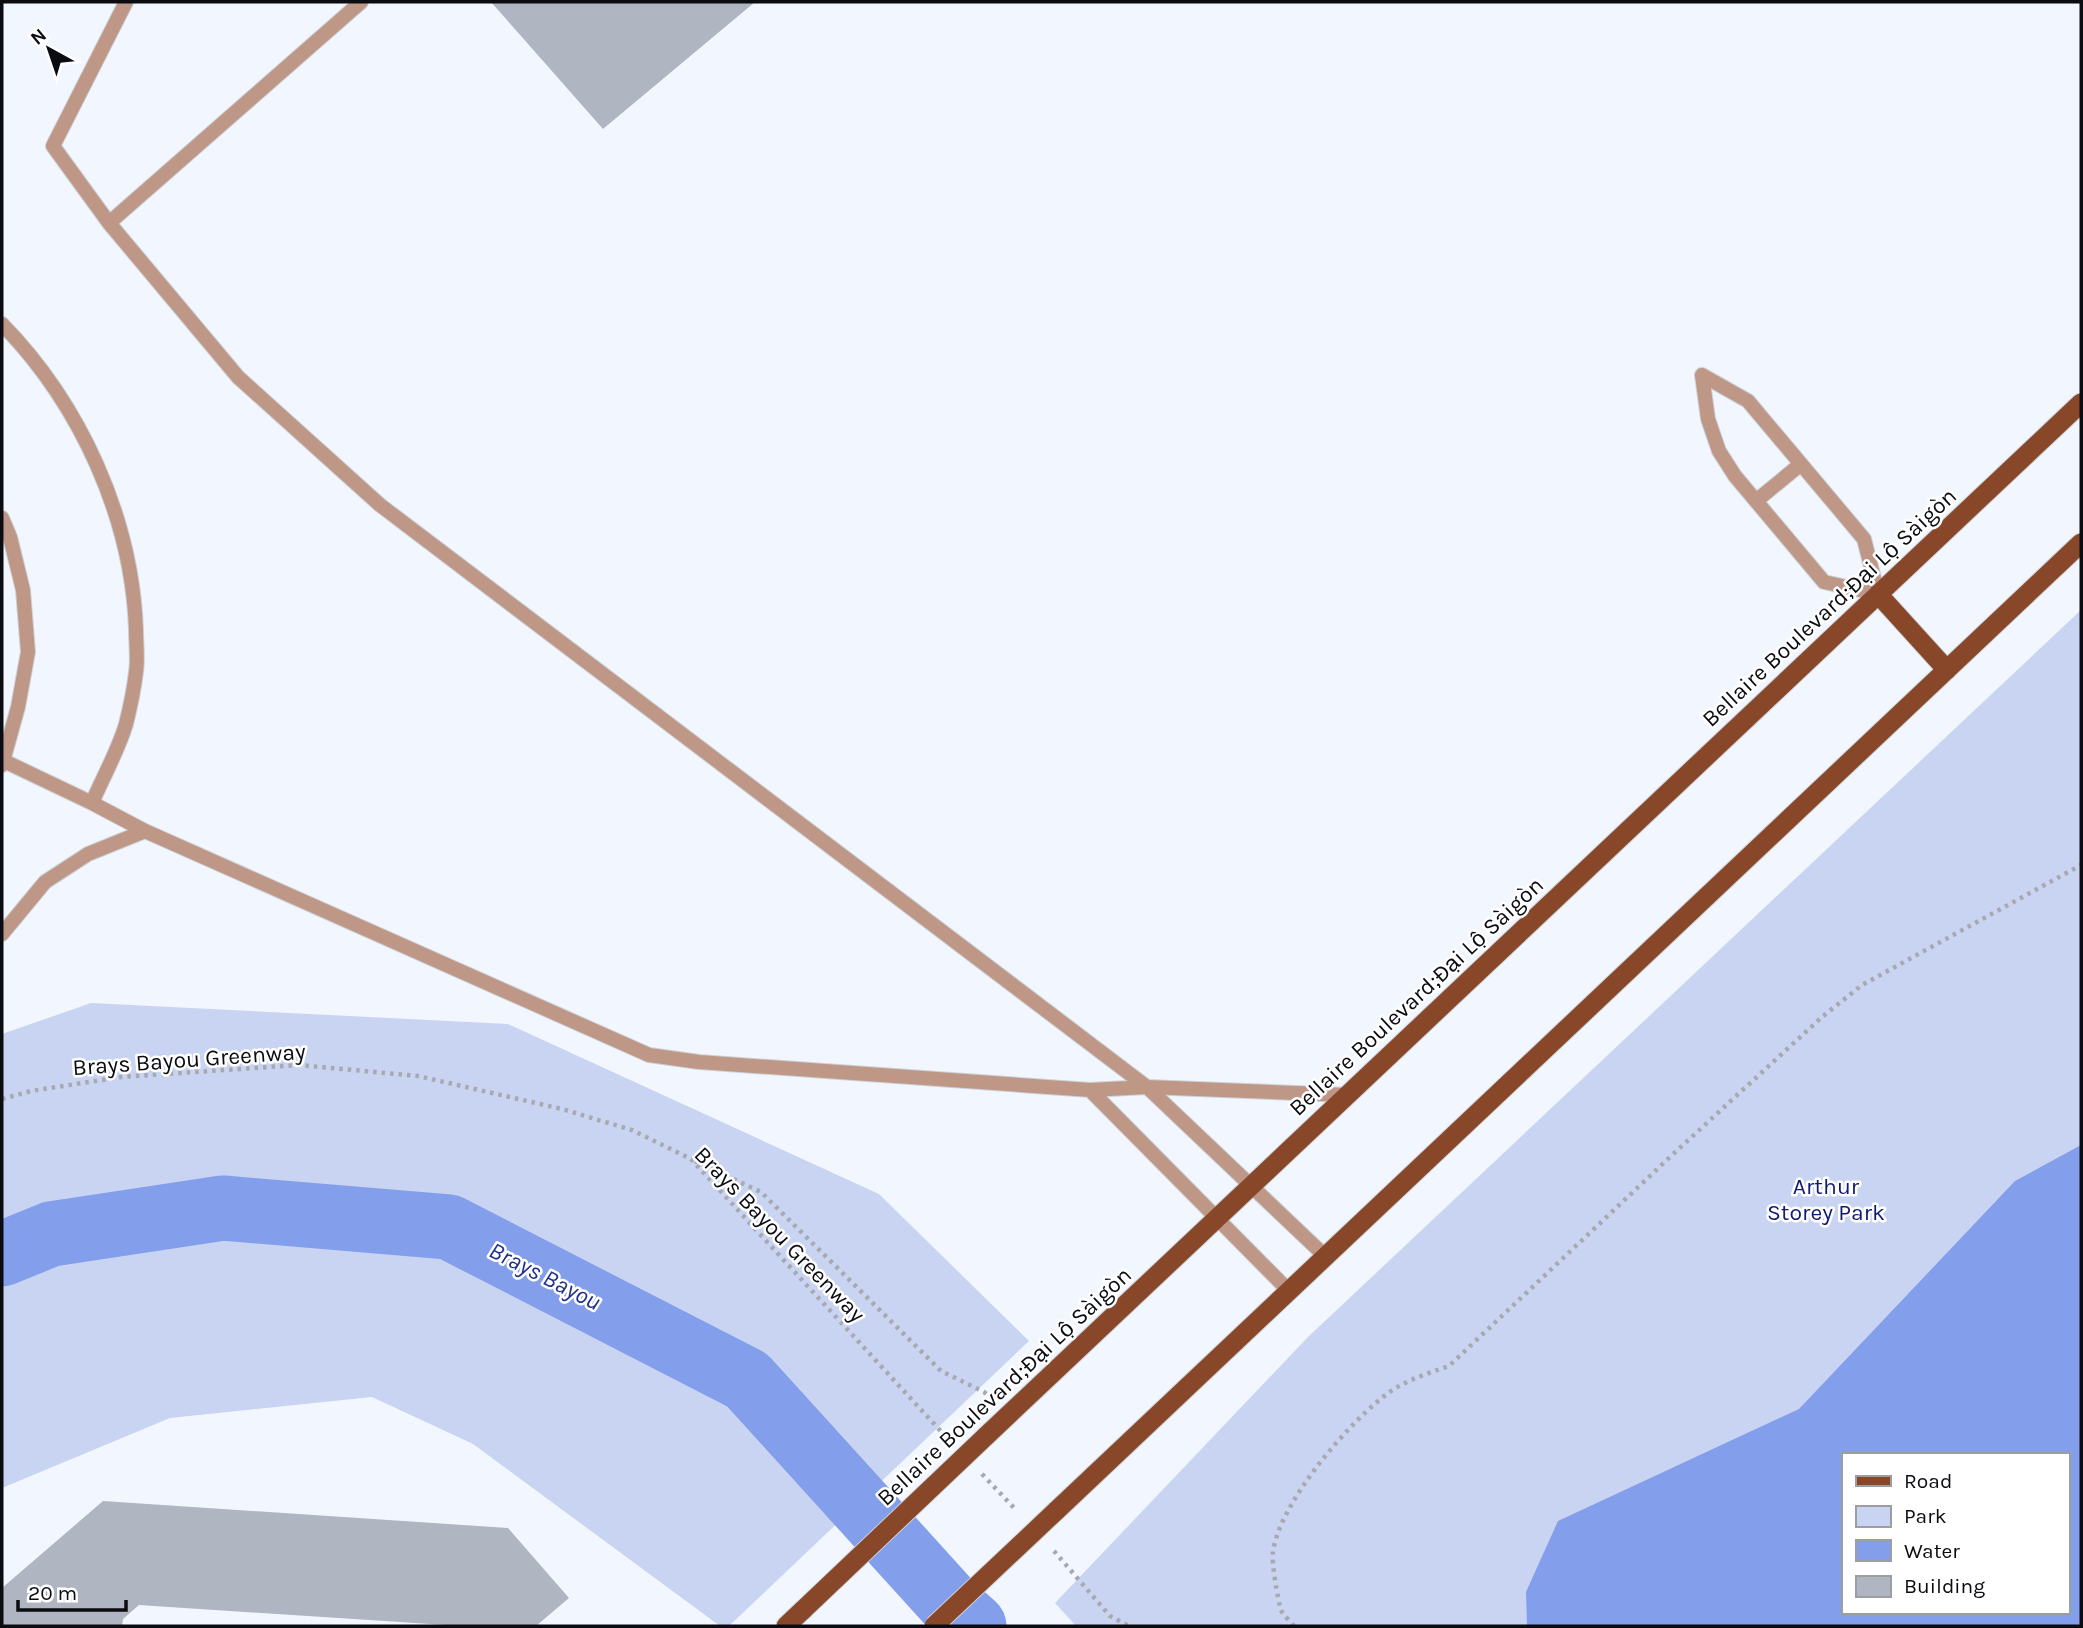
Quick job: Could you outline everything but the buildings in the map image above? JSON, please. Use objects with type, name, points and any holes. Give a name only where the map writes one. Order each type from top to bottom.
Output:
[{"type":"main road","name":"Bellaire Boulevard;Đại Lộ Sàigòn","points":[[786,1626],[2081,403]]},
{"type":"main road","points":[[934,1626],[2081,543]]},
{"type":"main road","points":[[1878,594],[1947,670]]},
{"type":"lane","points":[[126,2],[53,146],[109,223],[238,377],[380,505],[1147,1087],[1325,1257]]},
{"type":"lane","points":[[109,223],[361,2]]},
{"type":"lane","points":[[2,324],[19,342],[59,396],[86,444],[111,498],[128,558],[135,613],[137,670],[125,725],[92,803]]},
{"type":"lane","points":[[1702,375],[1748,401],[1864,540],[1878,594],[1824,582],[1735,476],[1719,451],[1708,419],[1702,375]]},
{"type":"lane","points":[[1756,502],[1801,464]]},
{"type":"lane","points":[[2,518],[10,537],[23,590],[28,652],[18,707],[3,763],[92,803],[145,831],[649,1055],[699,1062],[1090,1090],[1147,1087],[1347,1095]]},
{"type":"lane","points":[[2,934],[45,881],[88,854],[145,831]]},
{"type":"lane","points":[[1090,1090],[1289,1291]]},
{"type":"path","points":[[1294,1626],[1281,1611],[1272,1553],[1281,1521],[1307,1478],[1359,1419],[1389,1392],[1409,1380],[1449,1366],[1721,1110],[1822,1017],[1862,985],[2081,865]]},
{"type":"path","name":"Brays Bayou Greenway","points":[[2,1099],[31,1091],[121,1077],[299,1065],[418,1076],[562,1109],[632,1130],[691,1159],[954,1444]]},
{"type":"path","points":[[691,1159],[761,1192],[941,1371],[984,1392],[1009,1414]]},
{"type":"path","points":[[981,1473],[1026,1520]]},
{"type":"path","points":[[1053,1549],[1110,1616],[1129,1626]]},
{"type":"green space","name":"Arthur Storey Park","points":[[2081,610],[2081,1626],[1076,1626],[1055,1603],[1308,1337]]},
{"type":"green space","points":[[91,1003],[508,1024],[879,1194],[1029,1341],[729,1626],[720,1626],[473,1444],[372,1397],[170,1418],[2,1488],[2,1034]]},
{"type":"water","points":[[2081,1145],[2081,1626],[1527,1626],[1526,1592],[1558,1521],[1799,1409],[2015,1181]]},
{"type":"waterway","name":"Brays Bayou","points":[[2,1254],[51,1234],[223,1208],[449,1227],[747,1380],[954,1608],[974,1626]]}]
